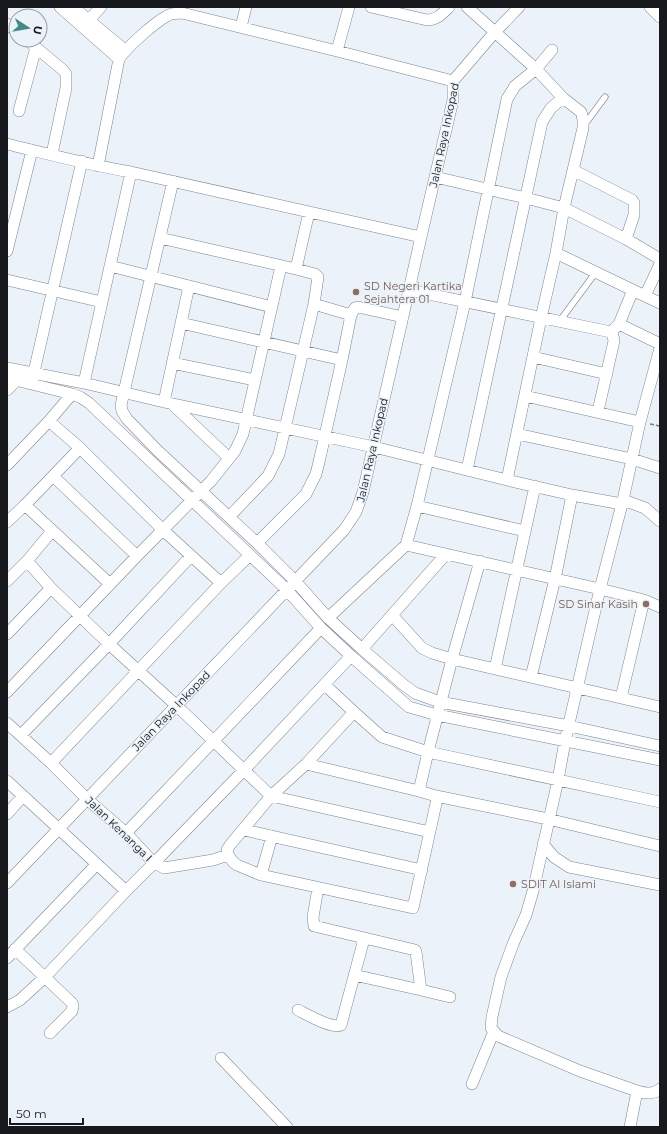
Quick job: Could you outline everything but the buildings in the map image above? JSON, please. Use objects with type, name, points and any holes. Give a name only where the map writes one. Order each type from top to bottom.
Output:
[{"type":"street","points":[[60,7],[122,55]]},
{"type":"street","points":[[72,7],[122,55]]},
{"type":"street","points":[[88,21],[102,7]]},
{"type":"street","points":[[241,27],[246,7]]},
{"type":"street","points":[[337,51],[349,7]]},
{"type":"street","points":[[371,7],[427,20],[438,18],[449,7]]},
{"type":"street","points":[[467,7],[494,33],[536,69],[564,98],[581,112],[584,125],[564,208],[556,253],[506,480]]},
{"type":"street","name":"Jalan Raya Inkopad","points":[[7,883],[177,706],[286,589],[344,530],[356,512],[363,492],[374,447],[453,100],[453,81],[494,33],[519,7]]},
{"type":"street","points":[[650,7],[660,17]]},
{"type":"street","points":[[98,166],[122,55],[162,19],[174,13],[182,13],[241,27],[453,81]]},
{"type":"street","points":[[19,111],[31,48]]},
{"type":"street","points":[[37,48],[66,74],[66,88],[52,154]]},
{"type":"street","points":[[328,618],[406,545],[417,506],[465,302],[506,99],[515,86],[536,69],[552,50]]},
{"type":"street","points":[[467,470],[542,122],[551,108],[564,98]]},
{"type":"street","points":[[7,144],[98,166],[421,236]]},
{"type":"street","points":[[8,244],[32,150]]},
{"type":"street","points":[[32,379],[82,161]]},
{"type":"street","points":[[574,170],[632,200],[634,203],[634,215],[626,239]]},
{"type":"street","points":[[84,383],[131,172]]},
{"type":"street","points":[[435,177],[564,208],[626,239],[660,259]]},
{"type":"street","points":[[173,182],[121,405],[122,411],[127,419],[156,450],[257,543],[328,618],[404,685],[415,692],[440,702],[569,726],[660,746]]},
{"type":"street","points":[[296,269],[309,212]]},
{"type":"street","points":[[160,238],[296,269],[315,274],[318,277],[314,304],[279,454],[268,476],[229,517]]},
{"type":"street","points":[[556,253],[660,303]]},
{"type":"street","points":[[645,296],[660,264]]},
{"type":"street","points":[[110,266],[272,307]]},
{"type":"street","points":[[7,692],[201,491],[240,443],[281,266]]},
{"type":"street","points":[[7,280],[102,302]]},
{"type":"street","points":[[168,403],[172,363],[189,286]]},
{"type":"street","points":[[409,290],[611,332]]},
{"type":"street","points":[[611,332],[619,324],[633,290]]},
{"type":"street","points":[[314,304],[351,315]]},
{"type":"street","points":[[257,543],[306,494],[316,474],[351,315],[354,308],[358,307],[403,317]]},
{"type":"street","points":[[181,323],[342,360]]},
{"type":"street","points":[[619,324],[660,344]]},
{"type":"street","points":[[598,411],[614,341],[611,332]]},
{"type":"street","points":[[660,348],[640,422],[623,502],[600,589],[565,741],[537,876],[530,904],[509,956],[497,992],[491,1028],[498,1036],[574,1068],[637,1091],[649,1093],[656,1092],[660,1089]]},
{"type":"street","points":[[533,357],[607,374]]},
{"type":"street","points":[[172,363],[255,380]]},
{"type":"street","points":[[7,368],[80,397],[89,403],[286,589],[321,628],[409,707],[437,715],[660,760]]},
{"type":"street","points":[[7,390],[12,379],[84,383],[284,429],[374,447],[572,495],[623,502],[645,508],[660,521]]},
{"type":"street","points":[[7,465],[49,421],[72,394]]},
{"type":"street","points":[[525,396],[598,411],[640,422]]},
{"type":"street","points":[[168,403],[229,458]]},
{"type":"street","points":[[49,421],[80,448],[163,530],[221,583]]},
{"type":"street","points":[[517,434],[632,459],[660,468]]},
{"type":"street","points":[[7,522],[80,448]]},
{"type":"street","points":[[53,476],[137,556]]},
{"type":"street","points":[[495,669],[536,486]]},
{"type":"street","points":[[531,677],[555,579],[572,495]]},
{"type":"street","points":[[25,505],[110,584]]},
{"type":"street","points":[[417,506],[525,531]]},
{"type":"street","points":[[7,581],[27,561],[52,531]]},
{"type":"street","points":[[406,545],[600,589],[644,600],[660,607]]},
{"type":"street","points":[[362,649],[446,554]]},
{"type":"street","points":[[51,763],[221,583],[250,555]]},
{"type":"street","points":[[21,735],[191,556]]},
{"type":"street","points":[[27,561],[51,588],[109,644],[177,706],[271,796],[430,832]]},
{"type":"street","points":[[419,791],[440,702],[480,561]]},
{"type":"street","points":[[7,634],[51,588]]},
{"type":"street","points":[[621,698],[644,600]]},
{"type":"street","points":[[392,615],[422,648],[432,653],[452,659],[660,707]]},
{"type":"street","points":[[126,833],[321,628]]},
{"type":"street","name":"Jalan Kenanga I","points":[[7,723],[126,833],[154,863],[351,656]]},
{"type":"street","points":[[325,684],[382,737],[428,752],[660,802]]},
{"type":"street","points":[[354,712],[306,764],[271,796],[230,845],[228,855],[237,865],[262,875],[413,908],[430,832],[436,796]]},
{"type":"street","points":[[306,764],[436,796],[548,819],[660,846]]},
{"type":"street","points":[[7,781],[96,865],[126,891]]},
{"type":"street","points":[[7,814],[23,796]]},
{"type":"street","points":[[244,830],[422,870]]},
{"type":"street","points":[[262,875],[272,836]]},
{"type":"street","points":[[543,844],[554,857],[569,867],[660,885]]},
{"type":"street","points":[[7,1007],[20,1000],[45,977],[154,863],[164,868],[213,860],[228,855]]},
{"type":"street","points":[[7,958],[96,865]]},
{"type":"street","points":[[318,888],[313,916],[314,926],[415,950],[421,990]]},
{"type":"street","points":[[298,1010],[330,1025],[339,1026],[341,1024],[364,939]]},
{"type":"street","points":[[15,949],[72,1003],[72,1012],[50,1033]]},
{"type":"street","points":[[354,975],[450,996]]},
{"type":"street","points":[[472,1084],[494,1031]]},
{"type":"street","points":[[221,1058],[287,1127]]},
{"type":"street","points":[[630,1127],[637,1091]]},
{"type":"lane","points":[[584,125],[605,97]]},
{"type":"lane","points":[[559,322],[596,272]]},
{"type":"place","name":"SD Negeri Kartika Sejahtera 01","points":[[356,292]]},
{"type":"place","name":"SD Sinar Kasih","points":[[646,604]]},
{"type":"place","name":"SDIT Al Islami","points":[[513,884]]}]
